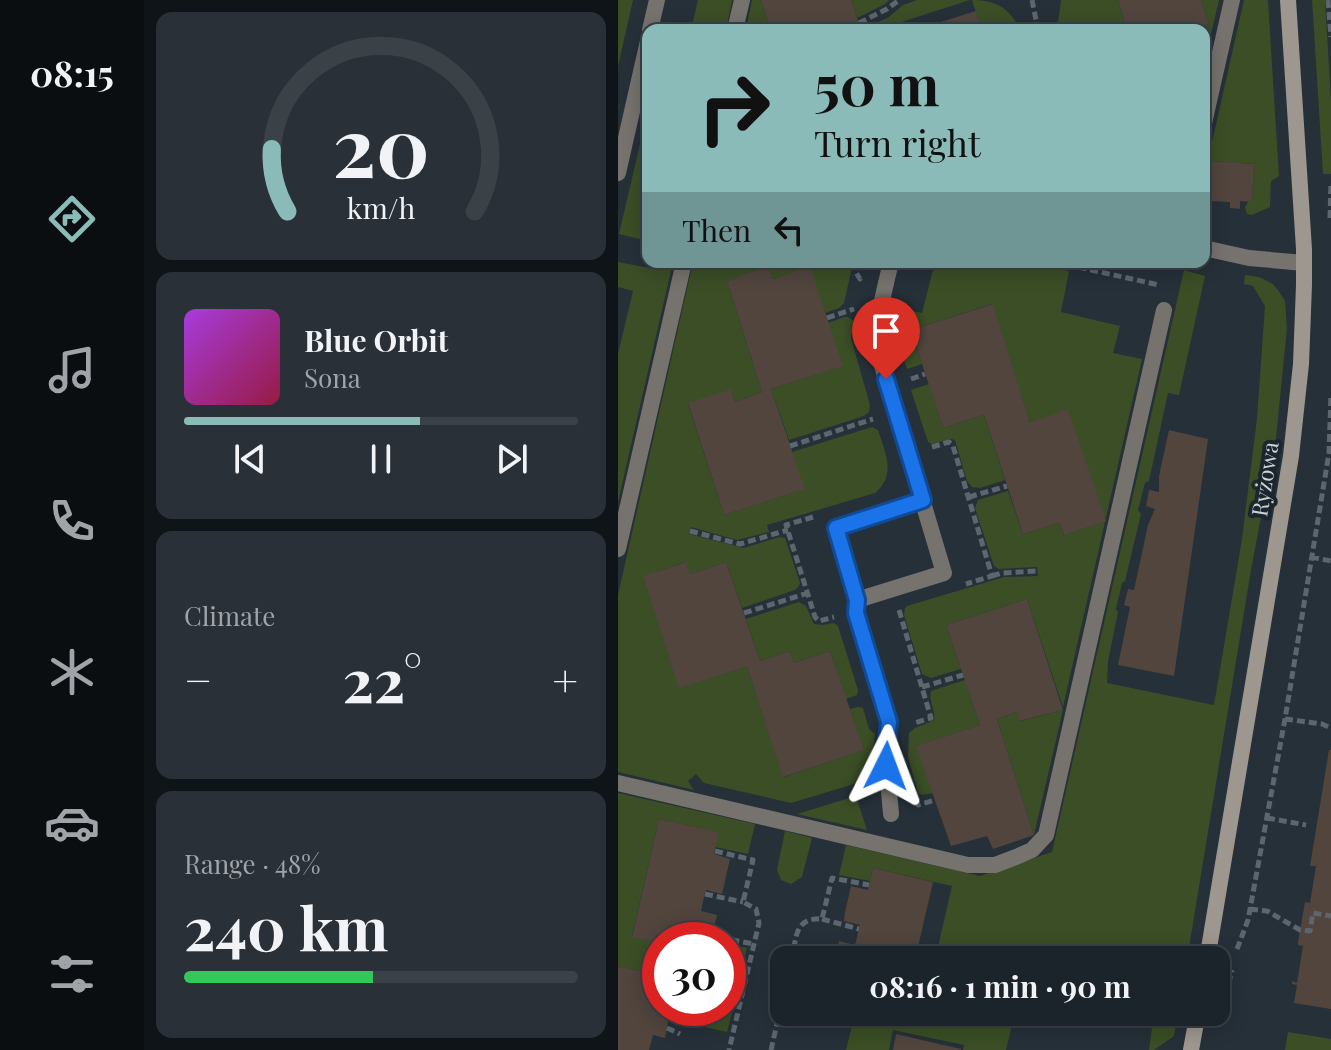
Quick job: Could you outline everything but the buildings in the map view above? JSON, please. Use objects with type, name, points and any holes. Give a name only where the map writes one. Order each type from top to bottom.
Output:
[{"type":"street","points":[[651,24],[657,0]]},
{"type":"street","points":[[736,24],[742,0]]},
{"type":"street","points":[[1210,97],[1232,0]]},
{"type":"street","name":"Ryżowa","points":[[1209,946],[1291,456],[1301,364],[1304,263],[1288,0]]},
{"type":"street","points":[[618,173],[642,67]]},
{"type":"street","points":[[1210,249],[1249,258],[1304,263]]},
{"type":"street","points":[[618,549],[683,268]]},
{"type":"street","points":[[857,600],[944,573],[875,342],[890,268]]},
{"type":"street","points":[[618,783],[968,865],[995,865],[1032,850],[1046,835],[1164,310]]},
{"type":"street","points":[[891,814],[886,750],[889,722],[856,613],[857,600],[836,528],[923,500]]},
{"type":"street","points":[[1191,1050],[1195,1026]]},
{"type":"path","points":[[859,23],[899,0]]},
{"type":"path","points":[[1032,0],[1037,24]]},
{"type":"path","points":[[1328,0],[1331,37]]},
{"type":"path","points":[[1083,268],[1170,287],[1164,310]]},
{"type":"path","points":[[827,318],[854,309]]},
{"type":"path","points":[[905,381],[925,374]]},
{"type":"path","points":[[1236,956],[1250,909],[1285,719],[1329,453],[1331,395]]},
{"type":"path","points":[[790,446],[879,417]]},
{"type":"path","points":[[969,497],[1007,486]]},
{"type":"path","points":[[816,516],[786,525],[817,620],[838,615]]},
{"type":"path","points":[[690,531],[740,544],[788,530]]},
{"type":"path","points":[[1311,557],[1331,561]]},
{"type":"path","points":[[992,576],[1037,571]]},
{"type":"path","points":[[744,613],[808,593]]},
{"type":"path","points":[[922,687],[963,675]]},
{"type":"path","points":[[1285,719],[1331,728]]},
{"type":"path","points":[[1267,818],[1306,825]]},
{"type":"path","points":[[715,851],[753,860],[743,902]]},
{"type":"path","points":[[822,919],[832,878],[869,885]]},
{"type":"path","points":[[705,894],[753,905],[758,913],[759,923],[737,1004],[729,1050]]},
{"type":"path","points":[[1250,909],[1267,911],[1300,930],[1310,931],[1313,913],[1331,916]]},
{"type":"path","points":[[795,946],[801,925],[808,920],[822,919],[859,929]]},
{"type":"path","points":[[746,942],[754,944]]},
{"type":"path","points":[[1230,981],[1233,968]]},
{"type":"path","points":[[771,1050],[776,1026]]},
{"type":"path","points":[[667,1028],[680,1034]]},
{"type":"green space","points":[[618,0],[633,0],[618,66]]},
{"type":"green space","points":[[698,0],[732,0],[727,24],[692,24]]},
{"type":"green space","points":[[752,0],[761,0],[768,24],[747,24]]},
{"type":"green space","points":[[851,0],[889,0],[857,18]]},
{"type":"green space","points":[[917,0],[970,0],[895,24],[874,24],[903,5]]},
{"type":"green space","points":[[972,0],[1001,7],[1017,24],[980,24]]},
{"type":"green space","points":[[1061,0],[1118,0],[1125,24],[1058,24]]},
{"type":"green space","points":[[1201,0],[1219,0],[1210,38]]},
{"type":"green space","points":[[1244,0],[1268,0],[1279,176],[1271,181],[1270,207],[1252,215],[1247,214],[1245,207],[1252,202],[1254,164],[1211,161],[1210,151]]},
{"type":"green space","points":[[1312,0],[1325,0],[1331,100],[1331,174],[1323,174]]},
{"type":"green space","points":[[642,136],[642,240],[619,234]]},
{"type":"green space","points":[[618,262],[642,268],[672,268],[618,502],[618,354],[633,291],[618,287]]},
{"type":"green space","points":[[692,268],[766,268],[727,281],[762,392],[735,402],[731,390],[688,404],[724,515],[804,489],[792,452],[872,427],[878,430],[886,455],[886,479],[875,493],[767,525],[769,532],[737,540],[691,527],[689,534],[744,548],[785,538],[800,583],[795,590],[742,608],[726,562],[690,574],[685,562],[644,576],[747,666],[784,777],[863,750],[850,709],[858,707],[863,708],[869,729],[875,734],[871,779],[791,803],[704,783],[696,774],[688,781],[694,790],[618,772],[618,595]]},
{"type":"green space","points":[[769,268],[806,268],[773,279]]},
{"type":"green space","points":[[809,268],[852,268],[844,303],[825,313]]},
{"type":"green space","points":[[933,268],[1055,268],[1069,271],[1061,312],[1120,326],[1113,353],[1142,359],[1063,707],[1027,599],[946,625],[961,669],[931,678],[922,674],[904,615],[907,606],[1004,577],[1038,576],[1037,567],[999,569],[994,566],[975,508],[978,500],[1008,491],[1023,534],[1059,523],[1064,535],[1105,521],[1068,410],[1030,422],[992,304],[911,330],[922,364],[907,369],[895,334],[890,329],[895,307],[922,313]]},
{"type":"green space","points":[[1184,270],[1205,276],[1179,395],[1168,393],[1149,481],[1145,483],[1138,510],[1141,514],[1116,609],[1107,683],[1214,705],[1242,539],[1257,418],[1265,306],[1253,286],[1244,284],[1245,275],[1259,277],[1273,284],[1285,301],[1287,328],[1276,438],[1251,570],[1189,946],[938,946],[952,886],[873,868],[870,881],[839,875],[846,845],[980,876],[1052,852]]},
{"type":"green space","points":[[844,317],[854,321],[851,338],[870,405],[869,412],[789,440],[771,389],[842,366],[828,323]]},
{"type":"green space","points":[[929,384],[943,428],[984,415],[1005,480],[980,488],[972,487],[967,481],[955,440],[928,442],[911,390]]},
{"type":"green space","points":[[799,602],[806,606],[814,624],[834,623],[838,626],[857,695],[846,699],[830,651],[794,663],[790,651],[760,661],[746,619]]},
{"type":"green space","points":[[965,680],[980,725],[917,746],[933,793],[921,795],[908,757],[909,733],[934,720],[931,691]]},
{"type":"green space","points":[[1063,710],[1034,835],[997,719],[1016,712],[1020,721]]},
{"type":"green space","points":[[618,793],[755,824],[748,854],[715,847],[718,832],[659,819],[632,936],[642,938],[642,972],[618,966]]},
{"type":"green space","points":[[856,796],[867,830],[797,814]]},
{"type":"green space","points":[[785,831],[812,838],[802,877],[791,884],[781,880],[777,870]]},
{"type":"green space","points":[[700,1026],[728,1026],[727,1032]]},
{"type":"green space","points":[[852,1026],[1012,1026],[1006,1050],[963,1050],[964,1045],[893,1030],[889,1050],[846,1050]]},
{"type":"green space","points":[[1142,1026],[1176,1026],[1174,1036],[1154,1050],[1149,1050],[1152,1028]]},
{"type":"green space","points":[[1288,1032],[1331,1039],[1331,1050],[1285,1050]]},
{"type":"route","points":[[886,379],[923,500],[836,528],[857,600],[856,613],[889,722],[886,766]]}]
